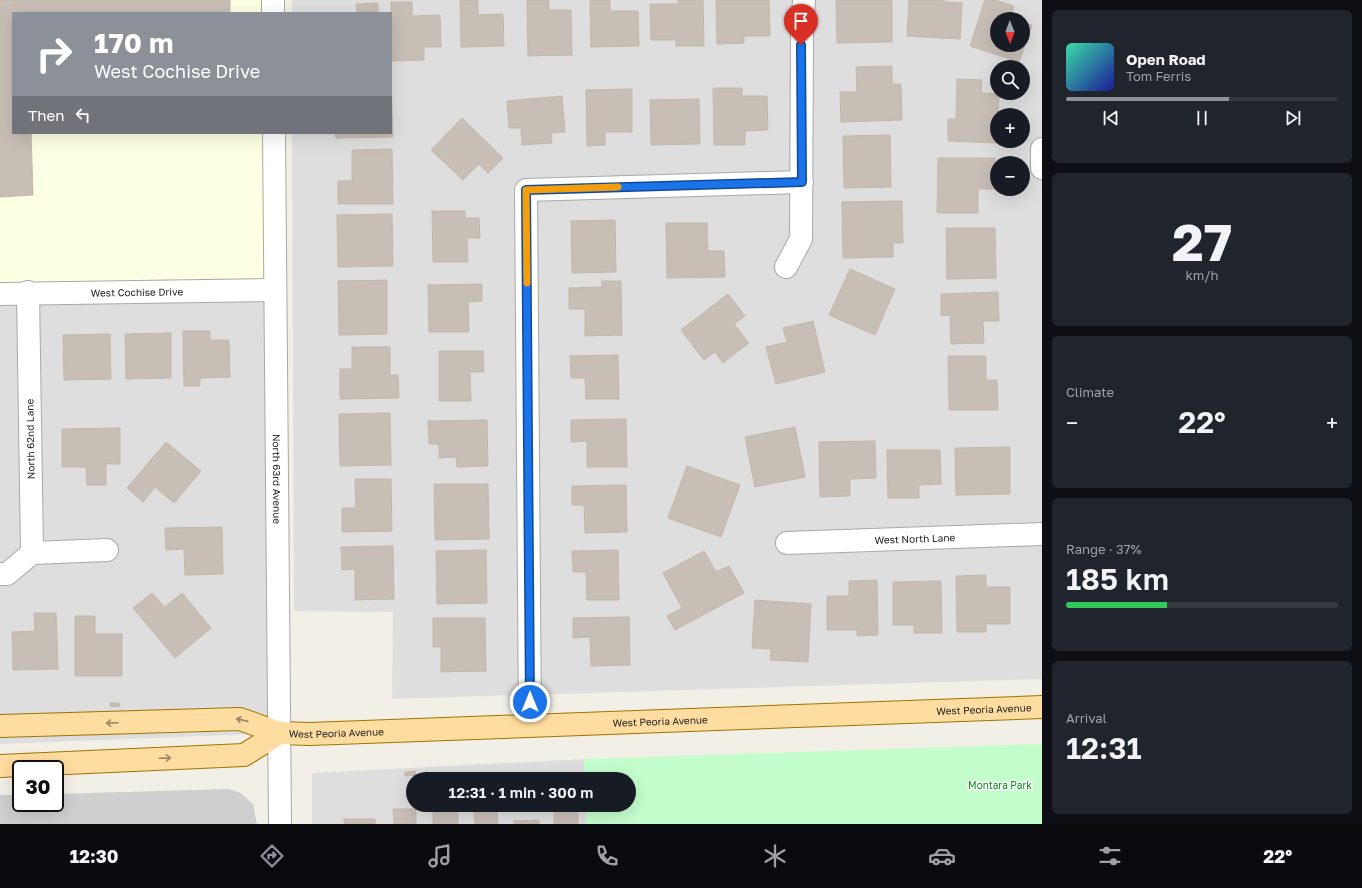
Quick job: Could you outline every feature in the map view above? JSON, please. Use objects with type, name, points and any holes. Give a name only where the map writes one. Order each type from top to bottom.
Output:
[{"type":"main road","name":"West Peoria Avenue","points":[[0,726],[240,719],[279,733],[310,734],[1042,707]]},
{"type":"main road","name":"West Peoria Avenue","points":[[0,766],[244,755],[279,733]]},
{"type":"street","points":[[273,0],[273,12]]},
{"type":"street","points":[[786,266],[800,238],[802,182],[802,33],[804,0]]},
{"type":"street","name":"North 63rd Avenue","points":[[274,134],[280,824]]},
{"type":"street","points":[[1042,149],[1042,168]]},
{"type":"street","points":[[530,725],[526,190],[802,182]]},
{"type":"street","name":"West Cochise Drive","points":[[0,294],[28,292],[275,290]]},
{"type":"street","name":"North 62nd Lane","points":[[28,292],[32,553]]},
{"type":"street","name":"West North Lane","points":[[787,543],[1042,534]]},
{"type":"street","points":[[4,574],[32,553],[107,550]]},
{"type":"shaded area","points":[[0,0],[273,0],[273,12],[12,12],[12,134],[274,134],[275,290],[0,294]]},
{"type":"shaded area","points":[[292,0],[1042,0],[1042,679],[392,699],[393,612],[294,611],[292,134],[392,134],[392,12],[292,12]]},
{"type":"shaded area","points":[[275,290],[279,733],[0,744],[0,294]]},
{"type":"shaded area","points":[[584,759],[585,772],[406,772],[406,812],[586,812],[586,824],[312,824],[312,773]]},
{"type":"shaded area","points":[[228,789],[241,793],[253,804],[257,824],[0,824],[0,795],[12,795],[12,812],[64,812],[64,794]]},
{"type":"green space","name":"Montara Park","points":[[1042,744],[1042,824],[586,824],[586,812],[636,812],[636,772],[585,772],[584,759]]},
{"type":"building","points":[[0,0],[230,0],[230,12],[12,12],[12,134],[31,134],[33,195],[0,197]]},
{"type":"building","points":[[460,0],[478,0],[478,15],[503,14],[504,46],[461,47]]},
{"type":"building","points":[[527,0],[549,0],[549,10],[571,10],[572,55],[528,56]]},
{"type":"building","points":[[590,0],[610,0],[610,11],[638,11],[639,46],[591,47]]},
{"type":"building","points":[[678,0],[703,0],[704,46],[676,46],[676,40],[651,40],[650,4],[678,4]]},
{"type":"building","points":[[716,0],[769,0],[770,36],[744,36],[744,43],[717,44]]},
{"type":"building","points":[[836,0],[892,0],[892,42],[837,43]]},
{"type":"building","points":[[909,0],[944,0],[944,2],[962,3],[960,39],[907,36]]},
{"type":"building","points":[[985,0],[995,0],[1014,6],[1012,12],[990,12],[990,52],[1023,52],[1020,60],[1013,60],[970,46]]},
{"type":"building","points":[[391,2],[412,2],[412,16],[440,15],[441,47],[424,47],[424,60],[392,61]]},
{"type":"building","points":[[378,3],[378,12],[357,12],[356,4]]},
{"type":"building","points":[[892,66],[892,84],[901,84],[902,120],[841,122],[840,92],[857,92],[856,67]]},
{"type":"building","points":[[957,79],[982,80],[981,93],[990,94],[990,100],[999,100],[998,108],[990,108],[990,143],[948,141],[948,119],[956,119]]},
{"type":"building","points":[[713,88],[742,88],[742,96],[767,96],[768,130],[745,131],[745,145],[714,145]]},
{"type":"building","points":[[632,89],[632,132],[605,132],[605,145],[587,146],[586,90]]},
{"type":"building","points":[[562,96],[565,132],[551,133],[552,143],[522,145],[521,128],[509,128],[507,101]]},
{"type":"building","points":[[699,99],[700,144],[651,145],[650,100]]},
{"type":"building","points":[[392,111],[393,137],[336,138],[335,134],[392,134]]},
{"type":"building","points":[[462,118],[503,158],[488,173],[479,164],[463,180],[431,150]]},
{"type":"building","points":[[890,135],[891,187],[844,188],[843,136]]},
{"type":"building","points":[[392,149],[393,204],[338,204],[338,181],[352,181],[352,150]]},
{"type":"building","points":[[938,158],[990,158],[990,189],[978,189],[978,213],[937,213]]},
{"type":"building","points":[[902,201],[903,243],[893,243],[893,257],[843,258],[842,202]]},
{"type":"building","points":[[432,211],[465,211],[465,218],[479,218],[480,238],[467,238],[468,262],[433,262]]},
{"type":"building","points":[[392,214],[393,266],[338,267],[337,215]]},
{"type":"building","points":[[615,220],[616,272],[572,273],[571,221]]},
{"type":"building","points":[[666,223],[707,223],[708,251],[724,251],[725,277],[667,278]]},
{"type":"building","points":[[946,228],[995,228],[996,278],[947,279]]},
{"type":"building","points":[[850,269],[895,289],[875,335],[829,315]]},
{"type":"building","points":[[387,280],[387,334],[339,335],[338,281]]},
{"type":"building","points":[[602,281],[621,281],[622,335],[585,336],[585,309],[569,309],[569,288],[602,287]]},
{"type":"building","points":[[482,284],[482,301],[468,302],[469,332],[429,332],[428,285]]},
{"type":"building","points":[[998,292],[999,321],[983,321],[984,343],[951,344],[950,315],[941,316],[941,294]]},
{"type":"building","points":[[728,294],[745,316],[734,324],[749,343],[723,363],[715,352],[704,360],[681,330]]},
{"type":"building","points":[[813,321],[825,372],[776,384],[766,347],[787,342],[783,328]]},
{"type":"building","points":[[183,331],[210,331],[210,340],[229,340],[230,377],[200,378],[200,386],[184,386]]},
{"type":"building","points":[[171,333],[171,378],[126,379],[125,334]]},
{"type":"building","points":[[110,334],[111,379],[64,380],[63,335]]},
{"type":"building","points":[[352,347],[390,347],[390,375],[398,375],[399,398],[340,399],[340,369],[352,369]]},
{"type":"building","points":[[439,351],[483,351],[484,372],[470,372],[471,401],[439,401]]},
{"type":"building","points":[[618,355],[619,399],[586,399],[585,378],[571,378],[570,356]]},
{"type":"building","points":[[948,356],[986,356],[986,380],[997,380],[998,410],[949,410]]},
{"type":"building","points":[[390,413],[391,465],[340,466],[339,414]]},
{"type":"building","points":[[626,419],[627,467],[587,467],[587,441],[571,442],[571,420]]},
{"type":"building","points":[[487,420],[488,466],[457,467],[456,457],[439,458],[439,444],[429,444],[428,421]]},
{"type":"building","points":[[795,427],[805,477],[755,487],[745,437]]},
{"type":"building","points":[[120,428],[120,464],[106,464],[106,485],[87,485],[86,467],[62,467],[62,429]]},
{"type":"building","points":[[875,441],[876,478],[850,479],[850,496],[820,497],[819,442]]},
{"type":"building","points":[[166,442],[201,471],[174,503],[155,487],[143,502],[127,488]]},
{"type":"building","points":[[1010,447],[1010,494],[956,495],[955,448]]},
{"type":"building","points":[[887,450],[940,450],[941,484],[919,485],[919,498],[888,498]]},
{"type":"building","points":[[687,466],[740,485],[721,537],[668,518]]},
{"type":"building","points":[[355,479],[391,479],[392,531],[342,532],[342,508],[356,508]]},
{"type":"building","points":[[434,484],[488,484],[489,539],[435,540]]},
{"type":"building","points":[[626,485],[627,532],[585,533],[584,505],[572,505],[572,486]]},
{"type":"building","points":[[222,527],[223,574],[185,575],[184,549],[166,550],[165,528]]},
{"type":"building","points":[[393,546],[394,599],[355,600],[355,569],[342,570],[341,547]]},
{"type":"building","points":[[486,550],[487,603],[437,604],[436,551]]},
{"type":"building","points":[[618,550],[619,600],[587,600],[586,572],[573,572],[572,551]]},
{"type":"building","points":[[704,551],[716,572],[729,566],[744,593],[675,630],[667,616],[682,608],[663,573]]},
{"type":"building","points":[[986,575],[986,587],[1010,587],[1010,624],[986,624],[986,632],[957,632],[956,576]]},
{"type":"building","points":[[877,580],[878,635],[857,636],[857,630],[827,630],[827,596],[849,596],[849,581]]},
{"type":"building","points":[[941,581],[942,633],[914,633],[914,625],[893,625],[893,582]]},
{"type":"building","points":[[152,593],[165,607],[182,593],[211,628],[175,658],[133,608]]},
{"type":"building","points":[[755,600],[811,604],[808,662],[770,660],[771,649],[752,648]]},
{"type":"building","points":[[34,613],[56,613],[58,669],[13,670],[12,632],[35,631]]},
{"type":"building","points":[[75,616],[95,616],[95,634],[122,634],[122,676],[75,676]]},
{"type":"building","points":[[629,617],[630,665],[591,666],[590,637],[573,638],[573,618]]},
{"type":"building","points":[[433,618],[485,618],[486,671],[441,672],[441,647],[433,647]]},
{"type":"building","points":[[110,703],[119,703],[120,706],[111,707]]},
{"type":"building","points":[[393,809],[406,809],[406,812],[416,812],[416,824],[394,824]]},
{"type":"building","points":[[433,812],[458,812],[458,824],[433,824]]},
{"type":"building","points":[[474,812],[497,812],[498,824],[475,824]]},
{"type":"building","points":[[554,812],[578,812],[578,824],[554,824]]},
{"type":"building","points":[[344,819],[375,819],[375,824],[344,824]]},
{"type":"building","points":[[539,820],[539,824],[514,824],[514,821]]},
{"type":"slow traffic","points":[[527,283],[526,190],[618,187]]},
{"type":"route","points":[[530,702],[526,190],[802,182],[801,45]]}]
